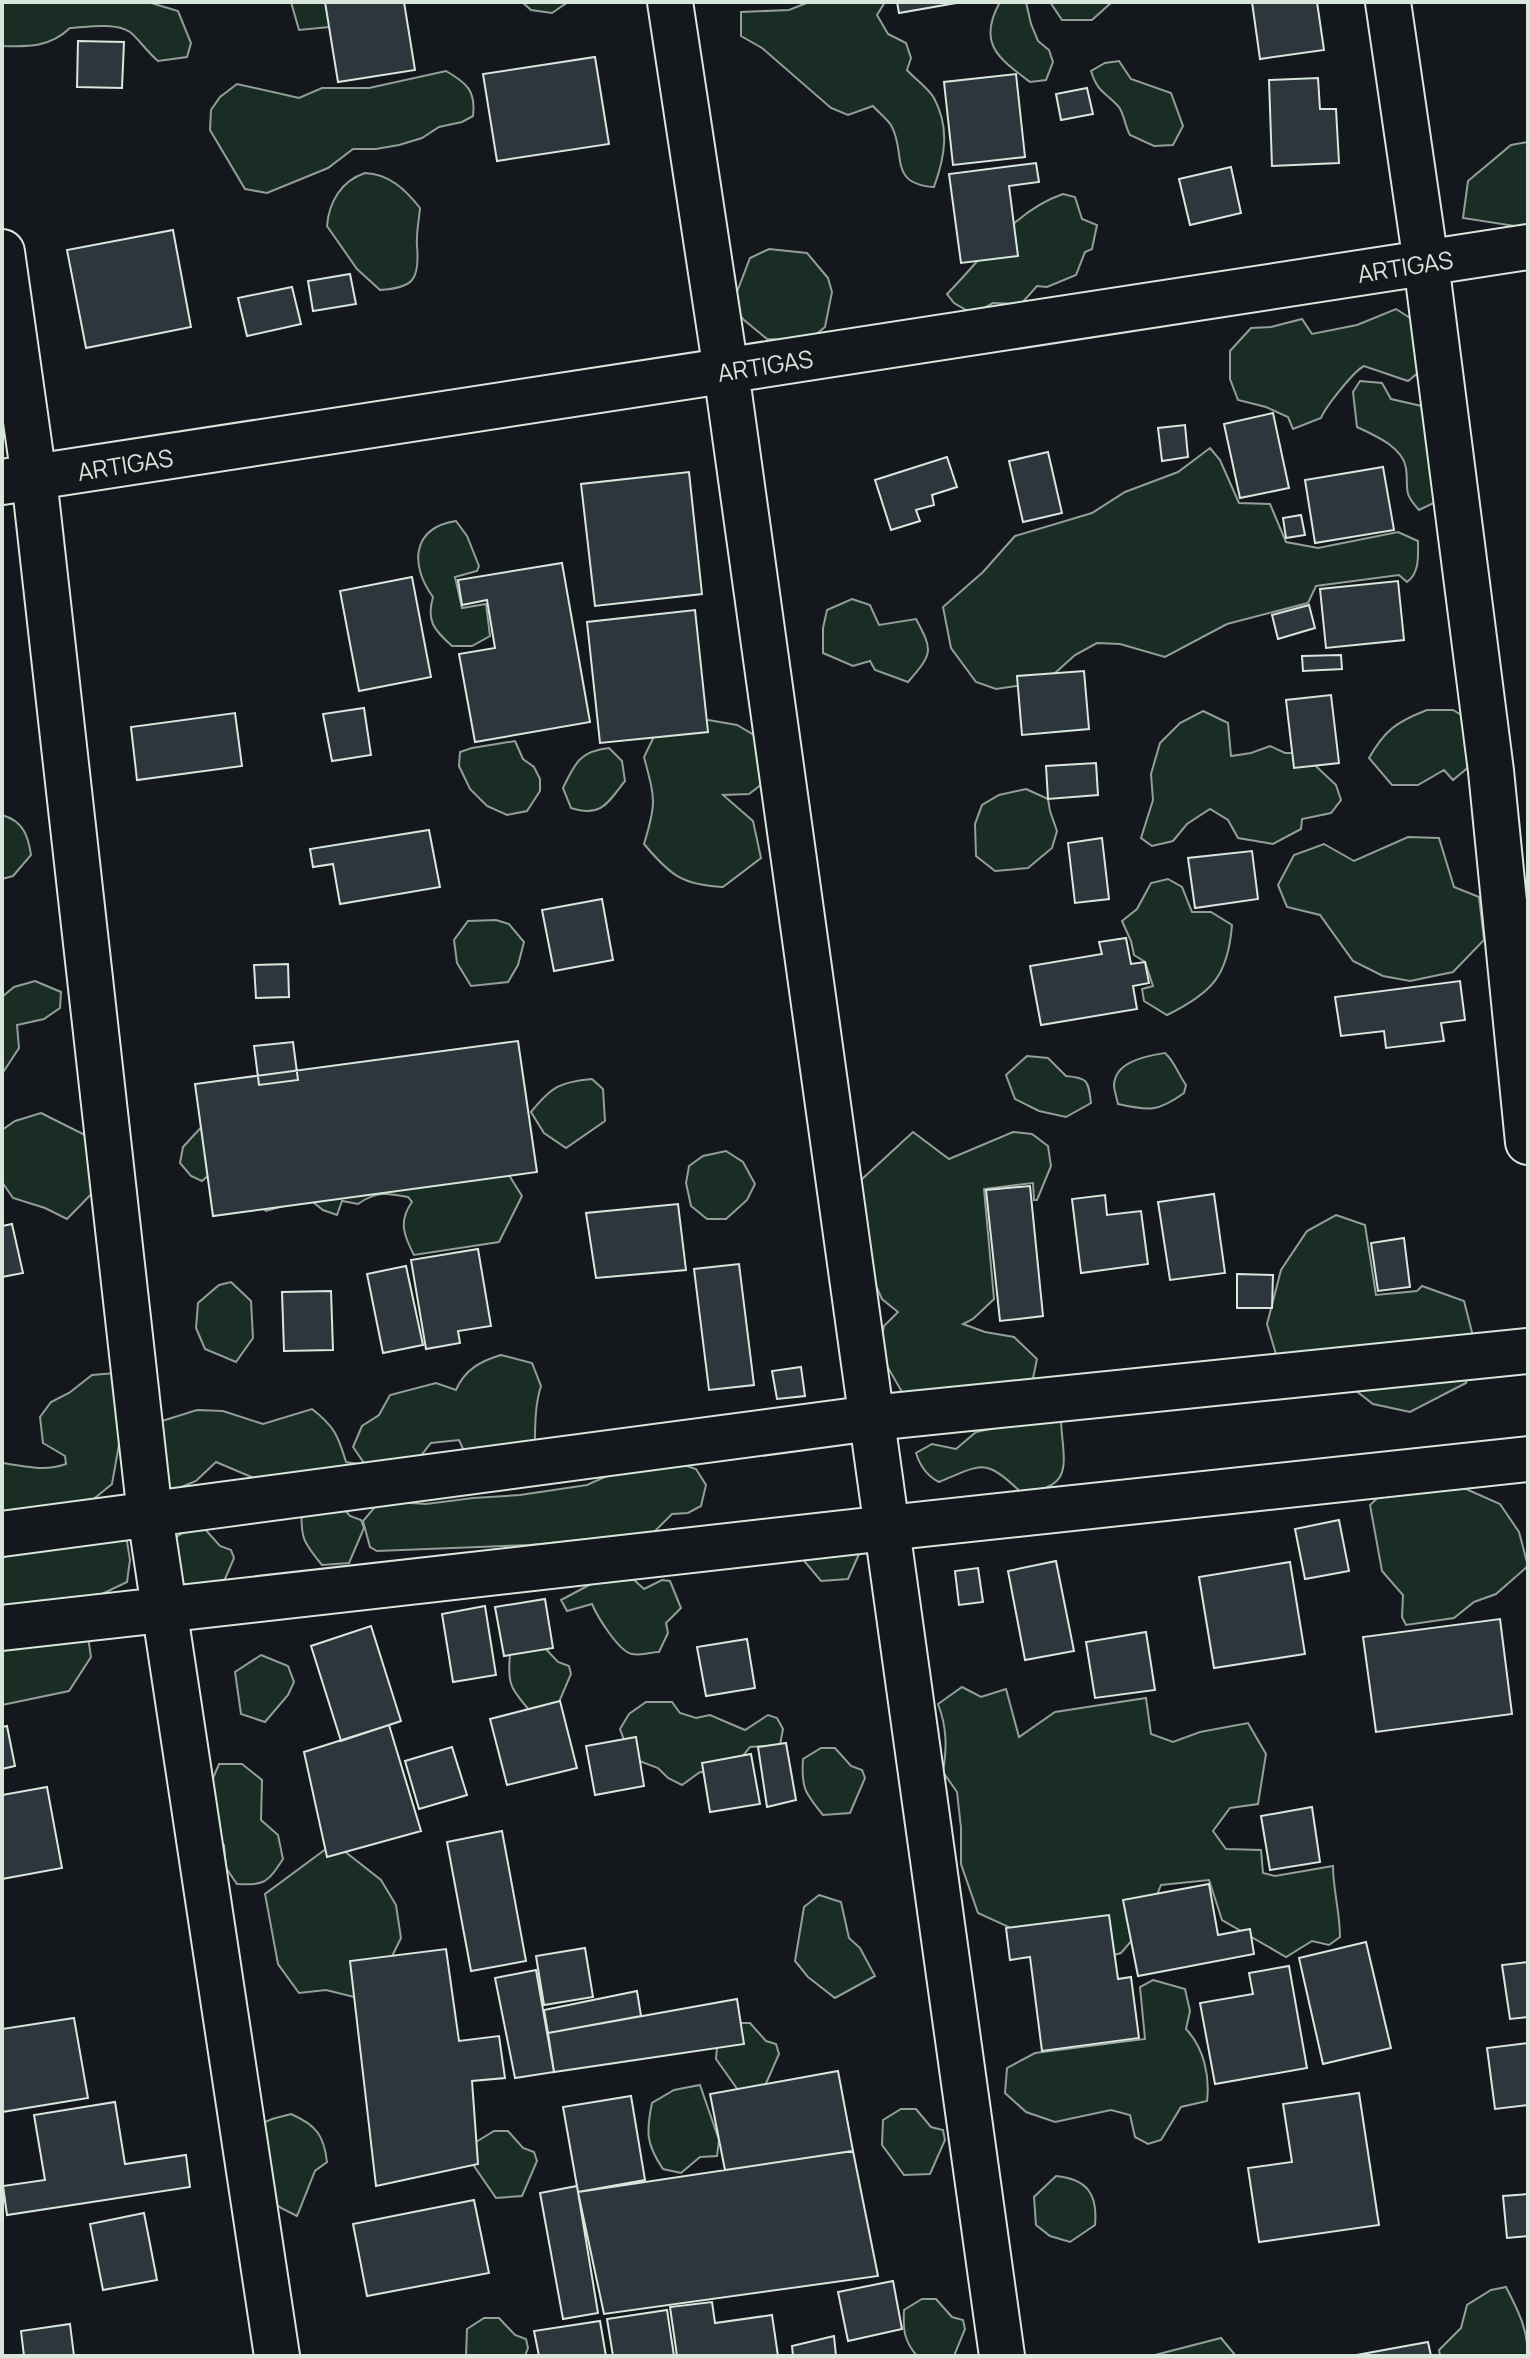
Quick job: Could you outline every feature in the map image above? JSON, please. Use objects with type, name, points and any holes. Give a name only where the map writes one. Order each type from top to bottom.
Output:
[{"type":"street","points":[[670,2],[726,371],[1002,2356]]},
{"type":"street","points":[[1388,2],[1426,263],[1510,769],[1528,1142]]},
{"type":"street","name":"ARTIGAS","points":[[18,480],[1528,247]]},
{"type":"street","points":[[2,252],[18,480],[150,1515],[277,2356]]},
{"type":"street","points":[[2,1534],[872,1418],[1528,1351]]},
{"type":"street","points":[[2,1628],[1528,1459]]},
{"type":"green space","points":[[2,2],[148,2],[178,11],[191,43],[187,57],[158,61],[130,32],[101,26],[70,28],[55,39],[39,44],[3,46]]},
{"type":"green space","points":[[291,2],[369,2],[350,25],[299,30]]},
{"type":"green space","points":[[522,2],[568,2],[552,13],[531,10]]},
{"type":"green space","points":[[809,2],[885,2],[877,15],[888,34],[906,43],[911,58],[907,70],[931,94],[942,120],[943,154],[934,187],[919,185],[904,173],[891,125],[873,106],[848,115],[831,108],[762,48],[741,36],[741,12],[789,10]]},
{"type":"green space","points":[[1000,2],[1026,2],[1038,41],[1049,50],[1053,62],[1046,80],[1030,82],[1000,57],[994,48],[990,28]]},
{"type":"green space","points":[[1050,2],[1112,2],[1092,20],[1062,20]]},
{"type":"green space","points":[[1119,61],[1131,79],[1171,93],[1183,126],[1173,145],[1154,146],[1130,135],[1120,109],[1096,84],[1091,71],[1105,63]]},
{"type":"green space","points":[[446,71],[460,80],[471,94],[473,116],[399,145],[353,149],[328,168],[267,193],[245,189],[210,130],[211,110],[220,97],[237,84],[299,98],[322,88],[369,88]]},
{"type":"green space","points":[[1528,142],[1528,228],[1463,218],[1468,181],[1511,145]]},
{"type":"green space","points":[[365,173],[382,176],[396,184],[420,208],[417,267],[412,280],[400,287],[380,290],[357,269],[327,226],[330,209],[343,187]]},
{"type":"green space","points":[[1063,194],[1075,197],[1082,219],[1097,225],[1092,249],[1085,252],[1076,275],[1047,287],[1037,286],[1021,304],[993,303],[973,314],[954,303],[947,294],[1000,237],[1029,212]]},
{"type":"green space","points":[[769,249],[807,253],[828,278],[832,292],[825,327],[808,341],[767,339],[732,305],[750,258]]},
{"type":"green space","points":[[1396,309],[1418,323],[1424,368],[1408,381],[1364,366],[1341,389],[1321,418],[1293,429],[1288,417],[1238,400],[1230,379],[1230,351],[1251,328],[1271,327],[1302,319],[1312,334],[1357,325]]},
{"type":"green space","points":[[1360,381],[1382,383],[1391,399],[1435,409],[1440,500],[1419,510],[1408,494],[1406,468],[1399,454],[1387,443],[1357,427],[1353,392]]},
{"type":"green space","points":[[1210,448],[1220,460],[1239,503],[1270,504],[1286,542],[1318,548],[1398,532],[1418,541],[1414,574],[1407,582],[1399,575],[1316,586],[1308,603],[1227,624],[1165,657],[1120,644],[1097,643],[1075,655],[1045,682],[996,689],[976,682],[951,648],[943,607],[983,572],[1015,536],[1092,513],[1125,492],[1178,472]]},
{"type":"green space","points":[[456,521],[467,536],[479,566],[477,571],[455,577],[462,608],[486,604],[490,636],[472,646],[452,646],[436,630],[430,613],[433,597],[418,561],[423,540],[430,531]]},
{"type":"green space","points":[[852,599],[870,605],[879,625],[916,619],[926,639],[928,652],[908,682],[875,670],[870,661],[853,666],[823,653],[827,610]]},
{"type":"green space","points":[[1427,710],[1453,710],[1463,716],[1471,765],[1453,780],[1444,770],[1418,785],[1392,785],[1369,758],[1392,728]]},
{"type":"green space","points":[[1203,711],[1228,723],[1231,756],[1270,746],[1285,753],[1302,753],[1336,785],[1341,800],[1331,813],[1302,819],[1301,829],[1273,844],[1238,838],[1228,820],[1210,809],[1187,824],[1173,841],[1152,846],[1141,838],[1153,800],[1151,774],[1160,743],[1180,723]]},
{"type":"green space","points":[[685,716],[737,725],[766,742],[762,784],[749,794],[723,795],[753,821],[761,858],[723,887],[687,881],[670,871],[644,844],[653,800],[644,757],[659,726]]},
{"type":"green space","points":[[515,741],[523,759],[534,767],[540,779],[540,791],[527,811],[507,815],[487,806],[470,789],[459,766],[460,752]]},
{"type":"green space","points":[[609,748],[622,761],[625,781],[609,801],[597,809],[582,811],[571,808],[563,788],[575,765],[591,752]]},
{"type":"green space","points":[[1026,789],[1048,799],[1057,831],[1052,848],[1028,868],[995,871],[976,856],[975,824],[982,805],[999,795]]},
{"type":"green space","points":[[2,815],[15,821],[23,830],[31,855],[13,876],[2,879]]},
{"type":"green space","points":[[1408,837],[1439,838],[1454,887],[1479,897],[1484,940],[1453,972],[1410,981],[1383,976],[1353,961],[1320,915],[1287,907],[1278,885],[1294,855],[1324,844],[1354,861]]},
{"type":"green space","points":[[1168,879],[1182,887],[1192,912],[1211,912],[1232,925],[1226,957],[1215,981],[1196,999],[1167,1015],[1144,1001],[1142,989],[1153,986],[1145,962],[1134,955],[1122,921],[1137,909],[1151,883]]},
{"type":"green space","points":[[496,920],[509,924],[524,942],[518,965],[508,982],[471,986],[457,963],[454,940],[468,921]]},
{"type":"green space","points":[[35,981],[61,992],[60,1008],[44,1019],[17,1025],[19,1048],[2,1074],[2,997],[14,987]]},
{"type":"green space","points":[[1165,1053],[1186,1085],[1184,1093],[1160,1107],[1138,1108],[1118,1104],[1114,1085],[1120,1070],[1133,1061]]},
{"type":"green space","points":[[1027,1056],[1048,1058],[1066,1076],[1086,1082],[1091,1103],[1066,1117],[1039,1111],[1015,1099],[1006,1075]]},
{"type":"green space","points":[[592,1079],[603,1089],[605,1121],[566,1148],[544,1133],[531,1112],[557,1087]]},
{"type":"green space","points":[[41,1113],[109,1147],[104,1181],[67,1219],[13,1198],[2,1182],[2,1130],[15,1121]]},
{"type":"green space","points":[[205,1123],[500,1161],[522,1196],[499,1242],[414,1255],[404,1228],[405,1216],[412,1202],[408,1197],[382,1194],[358,1204],[342,1201],[337,1215],[323,1210],[309,1199],[266,1211],[216,1169],[202,1181],[191,1176],[180,1163],[183,1147]]},
{"type":"green space","points":[[913,1132],[949,1159],[1013,1132],[1032,1134],[1048,1146],[1051,1166],[1037,1200],[1034,1200],[1033,1183],[984,1189],[994,1299],[963,1324],[1014,1337],[1037,1359],[1032,1383],[927,1399],[902,1392],[879,1352],[884,1326],[898,1312],[882,1299],[868,1268],[861,1180]]},
{"type":"green space","points":[[726,1151],[743,1162],[755,1184],[747,1200],[726,1219],[707,1219],[691,1206],[686,1183],[689,1166],[703,1156]]},
{"type":"green space","points":[[1336,1215],[1365,1225],[1376,1295],[1417,1291],[1422,1286],[1464,1301],[1476,1348],[1466,1383],[1410,1412],[1373,1404],[1346,1383],[1278,1361],[1267,1324],[1281,1270],[1307,1231]]},
{"type":"green space","points":[[231,1282],[251,1301],[253,1338],[236,1362],[205,1349],[196,1328],[198,1303],[219,1285]]},
{"type":"green space","points":[[501,1355],[532,1363],[541,1386],[536,1415],[534,1465],[471,1466],[459,1440],[431,1443],[419,1458],[373,1476],[353,1447],[362,1426],[379,1415],[390,1395],[436,1383],[456,1390],[474,1367]]},
{"type":"green space","points":[[115,1373],[120,1439],[112,1484],[90,1502],[120,1498],[130,1560],[127,1582],[83,1603],[91,1657],[69,1691],[2,1705],[2,1463],[42,1468],[66,1464],[65,1456],[43,1443],[40,1417],[51,1402],[92,1375]]},
{"type":"green space","points":[[312,1409],[334,1432],[346,1462],[359,1464],[360,1480],[343,1508],[350,1516],[361,1520],[364,1528],[349,1563],[322,1565],[304,1540],[302,1509],[287,1492],[216,1462],[196,1481],[172,1491],[148,1474],[146,1426],[197,1410],[223,1411],[263,1424]]},
{"type":"green space","points":[[1061,1421],[1062,1470],[1059,1479],[1039,1490],[1022,1493],[999,1474],[984,1467],[939,1482],[924,1470],[916,1453],[932,1444],[956,1449],[976,1432],[1025,1422]]},
{"type":"green space","points":[[672,1461],[696,1469],[706,1485],[701,1506],[688,1513],[672,1514],[653,1533],[530,1545],[377,1551],[370,1547],[363,1521],[380,1501],[426,1504],[520,1495],[587,1485],[629,1466]]},
{"type":"green space","points":[[1457,1485],[1500,1504],[1519,1532],[1528,1566],[1496,1594],[1474,1602],[1454,1618],[1406,1625],[1402,1617],[1403,1595],[1382,1571],[1370,1505],[1389,1487]]},
{"type":"green space","points":[[191,1528],[204,1528],[220,1546],[231,1550],[234,1558],[219,1593],[193,1595],[176,1576],[173,1539]]},
{"type":"green space","points":[[863,1545],[848,1579],[821,1581],[799,1550]]},
{"type":"green space","points":[[621,1568],[644,1589],[662,1580],[670,1581],[681,1608],[666,1623],[668,1633],[659,1652],[638,1655],[627,1652],[609,1633],[592,1604],[567,1611],[561,1600]]},
{"type":"green space","points":[[527,1645],[542,1645],[558,1662],[569,1666],[571,1674],[556,1709],[530,1711],[512,1686],[510,1655]]},
{"type":"green space","points":[[261,1655],[288,1666],[294,1682],[288,1695],[265,1722],[241,1714],[235,1672]]},
{"type":"green space","points":[[962,1687],[981,1697],[1006,1689],[1019,1737],[1055,1712],[1146,1698],[1151,1734],[1173,1742],[1200,1732],[1248,1723],[1266,1754],[1258,1804],[1230,1808],[1213,1831],[1226,1849],[1261,1850],[1263,1873],[1275,1876],[1333,1866],[1340,1937],[1329,1945],[1312,1941],[1286,1957],[1222,1920],[1209,1880],[1161,1885],[1145,1925],[1121,1953],[1078,1965],[1057,1949],[978,1913],[961,1864],[957,1792],[943,1772],[945,1738],[938,1704]]},
{"type":"green space","points":[[646,1702],[672,1702],[680,1713],[696,1718],[710,1715],[745,1730],[768,1715],[777,1718],[783,1729],[780,1745],[750,1747],[742,1757],[713,1773],[700,1772],[682,1785],[658,1768],[634,1759],[627,1748],[620,1729],[629,1714]]},
{"type":"green space","points":[[821,1748],[835,1748],[851,1766],[862,1770],[865,1778],[850,1813],[823,1815],[806,1790],[803,1759]]},
{"type":"green space","points":[[219,1764],[242,1764],[262,1780],[261,1820],[278,1835],[283,1859],[269,1878],[260,1883],[237,1884],[226,1868],[224,1845],[210,1823],[208,1790]]},
{"type":"green space","points":[[334,1843],[381,1880],[396,1905],[401,1938],[375,1991],[354,1997],[326,1990],[299,1993],[278,1964],[265,1894]]},
{"type":"green space","points":[[819,1895],[841,1902],[849,1938],[860,1948],[875,1976],[835,1998],[808,1977],[795,1961],[804,1907]]},
{"type":"green space","points":[[1153,1980],[1185,1989],[1190,2011],[1186,2029],[1201,2054],[1208,2082],[1207,2101],[1181,2107],[1161,2140],[1148,2144],[1135,2137],[1130,2115],[1111,2110],[1055,2122],[1026,2112],[1005,2093],[1007,2068],[1035,2053],[1145,2039],[1140,1987]]},
{"type":"green space","points":[[736,2023],[750,2023],[766,2041],[776,2044],[779,2054],[764,2088],[738,2090],[716,2059],[718,2034]]},
{"type":"green space","points":[[700,2085],[719,2140],[717,2156],[700,2157],[681,2173],[663,2169],[649,2138],[652,2103],[674,2090]]},
{"type":"green space","points":[[901,2109],[916,2109],[931,2127],[943,2130],[945,2140],[930,2174],[904,2175],[882,2145],[883,2120]]},
{"type":"green space","points":[[291,2114],[307,2122],[317,2132],[324,2145],[327,2162],[315,2171],[297,2216],[281,2208],[248,2182],[245,2131]]},
{"type":"green space","points":[[494,2131],[508,2131],[523,2148],[534,2152],[537,2161],[522,2196],[496,2198],[474,2166],[476,2142]]},
{"type":"green space","points":[[1056,2176],[1083,2185],[1095,2205],[1095,2225],[1070,2242],[1050,2236],[1036,2225],[1034,2197]]},
{"type":"green space","points":[[1506,2287],[1524,2329],[1528,2356],[1440,2356],[1439,2350],[1461,2328],[1467,2305],[1491,2290]]},
{"type":"green space","points":[[922,2299],[936,2299],[952,2317],[963,2320],[965,2329],[954,2356],[917,2356],[909,2345],[904,2329],[904,2310]]},
{"type":"green space","points":[[484,2318],[499,2318],[515,2335],[526,2339],[528,2348],[525,2356],[466,2356],[467,2329]]},
{"type":"green space","points":[[1221,2338],[1236,2356],[1151,2356]]},
{"type":"building","points":[[325,2],[404,2],[415,70],[338,82]]},
{"type":"building","points":[[897,2],[962,2],[899,13]]},
{"type":"building","points":[[1252,2],[1317,2],[1324,50],[1260,59]]},
{"type":"building","points":[[78,41],[124,42],[122,88],[77,87]]},
{"type":"building","points":[[595,57],[609,144],[497,161],[483,74]]},
{"type":"building","points":[[1016,74],[1025,157],[953,165],[944,82]]},
{"type":"building","points":[[1318,78],[1320,109],[1336,109],[1339,163],[1272,166],[1269,80]]},
{"type":"building","points":[[1087,88],[1093,114],[1061,120],[1056,94]]},
{"type":"building","points":[[1036,163],[1039,182],[1009,186],[1018,256],[961,263],[949,174]]},
{"type":"building","points":[[1231,167],[1241,213],[1190,225],[1179,179]]},
{"type":"building","points":[[173,230],[191,327],[86,348],[67,250]]},
{"type":"building","points":[[350,274],[356,304],[313,311],[308,281]]},
{"type":"building","points":[[292,287],[301,324],[247,336],[238,298]]},
{"type":"building","points":[[1273,413],[1289,488],[1240,498],[1224,424]]},
{"type":"building","points":[[1185,425],[1188,457],[1162,461],[1158,428]]},
{"type":"building","points":[[1048,452],[1062,513],[1023,522],[1009,461]]},
{"type":"building","points":[[947,457],[957,487],[932,495],[934,505],[916,510],[920,521],[891,530],[875,480]]},
{"type":"building","points":[[1383,467],[1394,530],[1315,543],[1305,480]]},
{"type":"building","points":[[689,472],[702,594],[595,606],[581,484]]},
{"type":"building","points":[[1301,515],[1305,535],[1286,538],[1283,518]]},
{"type":"building","points":[[562,563],[590,722],[475,742],[459,654],[495,648],[487,600],[462,605],[458,580]]},
{"type":"building","points":[[412,577],[431,677],[359,691],[340,591]]},
{"type":"building","points":[[1398,581],[1404,640],[1326,648],[1320,589]]},
{"type":"building","points":[[1309,605],[1315,628],[1278,639],[1272,615]]},
{"type":"building","points":[[695,610],[708,732],[600,743],[587,622]]},
{"type":"building","points":[[1341,655],[1342,669],[1303,671],[1302,656]]},
{"type":"building","points":[[1084,671],[1089,729],[1022,735],[1017,676]]},
{"type":"building","points":[[1331,695],[1339,763],[1294,768],[1286,700]]},
{"type":"building","points":[[364,708],[371,755],[332,761],[323,714]]},
{"type":"building","points":[[235,713],[242,766],[137,780],[131,727]]},
{"type":"building","points":[[1096,763],[1098,795],[1048,799],[1046,766]]},
{"type":"building","points":[[429,830],[440,887],[340,904],[333,864],[313,867],[310,849]]},
{"type":"building","points":[[1102,838],[1109,899],[1075,903],[1068,843]]},
{"type":"building","points":[[1252,851],[1258,899],[1195,908],[1188,858]]},
{"type":"building","points":[[602,899],[613,960],[554,971],[542,910]]},
{"type":"building","points":[[1126,938],[1131,964],[1145,962],[1149,983],[1133,986],[1137,1009],[1041,1025],[1030,966],[1102,954],[1099,942]]},
{"type":"building","points":[[288,964],[289,997],[256,998],[254,965]]},
{"type":"building","points":[[1460,981],[1465,1020],[1441,1023],[1444,1041],[1386,1048],[1384,1031],[1341,1036],[1335,997]]},
{"type":"building","points":[[518,1041],[537,1172],[213,1216],[195,1084]]},
{"type":"building","points":[[293,1042],[298,1080],[259,1085],[254,1046]]},
{"type":"building","points":[[1030,1186],[1043,1316],[1000,1321],[986,1190]]},
{"type":"building","points":[[1214,1194],[1225,1273],[1170,1280],[1158,1202]]},
{"type":"building","points":[[1105,1195],[1107,1215],[1141,1211],[1148,1264],[1081,1273],[1072,1199]]},
{"type":"building","points":[[678,1204],[686,1270],[596,1278],[586,1213]]},
{"type":"building","points":[[12,1224],[23,1273],[2,1277],[2,1226]]},
{"type":"building","points":[[1404,1238],[1410,1287],[1378,1291],[1371,1243]]},
{"type":"building","points":[[478,1249],[491,1326],[458,1331],[460,1343],[426,1349],[411,1260]]},
{"type":"building","points":[[739,1264],[754,1385],[709,1390],[694,1269]]},
{"type":"building","points":[[406,1266],[423,1345],[383,1353],[367,1274]]},
{"type":"building","points":[[1237,1274],[1273,1275],[1272,1308],[1237,1308]]},
{"type":"building","points":[[331,1291],[333,1350],[284,1351],[282,1292]]},
{"type":"building","points":[[801,1367],[805,1396],[777,1399],[772,1371]]},
{"type":"building","points":[[1339,1520],[1349,1571],[1305,1579],[1295,1529]]},
{"type":"building","points":[[1056,1561],[1074,1651],[1025,1660],[1008,1571]]},
{"type":"building","points":[[1290,1562],[1305,1654],[1214,1668],[1199,1577]]},
{"type":"building","points":[[978,1568],[983,1602],[959,1605],[955,1571]]},
{"type":"building","points":[[545,1599],[553,1648],[504,1656],[495,1607]]},
{"type":"building","points":[[485,1606],[496,1675],[453,1682],[442,1614]]},
{"type":"building","points":[[1500,1619],[1512,1714],[1376,1732],[1363,1637]]},
{"type":"building","points":[[371,1626],[401,1721],[341,1741],[311,1646]]},
{"type":"building","points":[[1146,1632],[1155,1690],[1095,1698],[1086,1642]]},
{"type":"building","points":[[747,1639],[755,1688],[706,1696],[697,1647]]},
{"type":"building","points":[[560,1701],[577,1768],[507,1785],[490,1719]]},
{"type":"building","points":[[389,1725],[421,1831],[327,1857],[304,1752]]},
{"type":"building","points":[[7,1726],[15,1766],[2,1769],[2,1727]]},
{"type":"building","points":[[636,1737],[644,1786],[595,1795],[586,1746]]},
{"type":"building","points":[[786,1743],[796,1800],[767,1807],[758,1747]]},
{"type":"building","points":[[452,1747],[467,1795],[419,1809],[405,1761]]},
{"type":"building","points":[[751,1754],[760,1804],[710,1812],[702,1763]]},
{"type":"building","points":[[47,1787],[62,1868],[2,1879],[2,1795]]},
{"type":"building","points":[[1312,1807],[1320,1862],[1270,1870],[1261,1816]]},
{"type":"building","points":[[502,1831],[526,1961],[471,1971],[447,1842]]},
{"type":"building","points":[[1209,1884],[1218,1935],[1250,1929],[1254,1954],[1138,1976],[1123,1900]]},
{"type":"building","points":[[1109,1915],[1118,1979],[1131,1977],[1139,2038],[1042,2051],[1030,1957],[1010,1960],[1006,1928]]},
{"type":"building","points":[[1366,1942],[1391,2048],[1323,2064],[1299,1958]]},
{"type":"building","points":[[585,1948],[593,1997],[544,2005],[536,1956]]},
{"type":"building","points":[[446,1949],[459,2041],[499,2036],[505,2078],[472,2081],[478,2164],[376,2186],[350,1961]]},
{"type":"building","points":[[1528,1962],[1528,2017],[1510,2019],[1502,1965]]},
{"type":"building","points":[[1289,1966],[1307,2068],[1215,2084],[1200,2003],[1253,1994],[1249,1973]]},
{"type":"building","points":[[536,1970],[554,2072],[515,2078],[495,1978]]},
{"type":"building","points":[[637,1991],[641,2016],[548,2033],[544,2010]]},
{"type":"building","points":[[737,1999],[744,2044],[554,2072],[548,2033]]},
{"type":"building","points":[[74,2018],[88,2098],[2,2112],[2,2029]]},
{"type":"building","points":[[1528,2043],[1528,2105],[1495,2109],[1487,2048]]},
{"type":"building","points":[[838,2071],[853,2151],[725,2170],[710,2094]]},
{"type":"building","points":[[1359,2093],[1379,2225],[1259,2242],[1248,2168],[1292,2162],[1283,2104]]},
{"type":"building","points":[[631,2096],[645,2180],[578,2192],[563,2107]]},
{"type":"building","points":[[115,2102],[125,2164],[186,2155],[190,2187],[7,2215],[3,2186],[45,2180],[34,2115]]},
{"type":"building","points":[[853,2151],[878,2276],[604,2314],[578,2192]]},
{"type":"building","points":[[577,2186],[598,2313],[563,2319],[540,2193]]},
{"type":"building","points":[[1528,2194],[1528,2236],[1507,2238],[1503,2196]]},
{"type":"building","points":[[474,2200],[489,2273],[367,2296],[353,2224]]},
{"type":"building","points":[[144,2213],[157,2280],[103,2290],[90,2224]]},
{"type":"building","points":[[893,2281],[902,2329],[848,2341],[838,2292]]},
{"type":"building","points":[[712,2302],[715,2323],[772,2315],[778,2356],[677,2356],[670,2307]]},
{"type":"building","points":[[667,2310],[674,2356],[613,2356],[607,2319]]},
{"type":"building","points":[[600,2321],[606,2356],[539,2356],[534,2331]]},
{"type":"building","points":[[70,2324],[74,2356],[24,2356],[21,2331]]},
{"type":"building","points":[[834,2336],[836,2356],[793,2356],[792,2346]]},
{"type":"building","points":[[1428,2342],[1431,2356],[1351,2356]]}]
